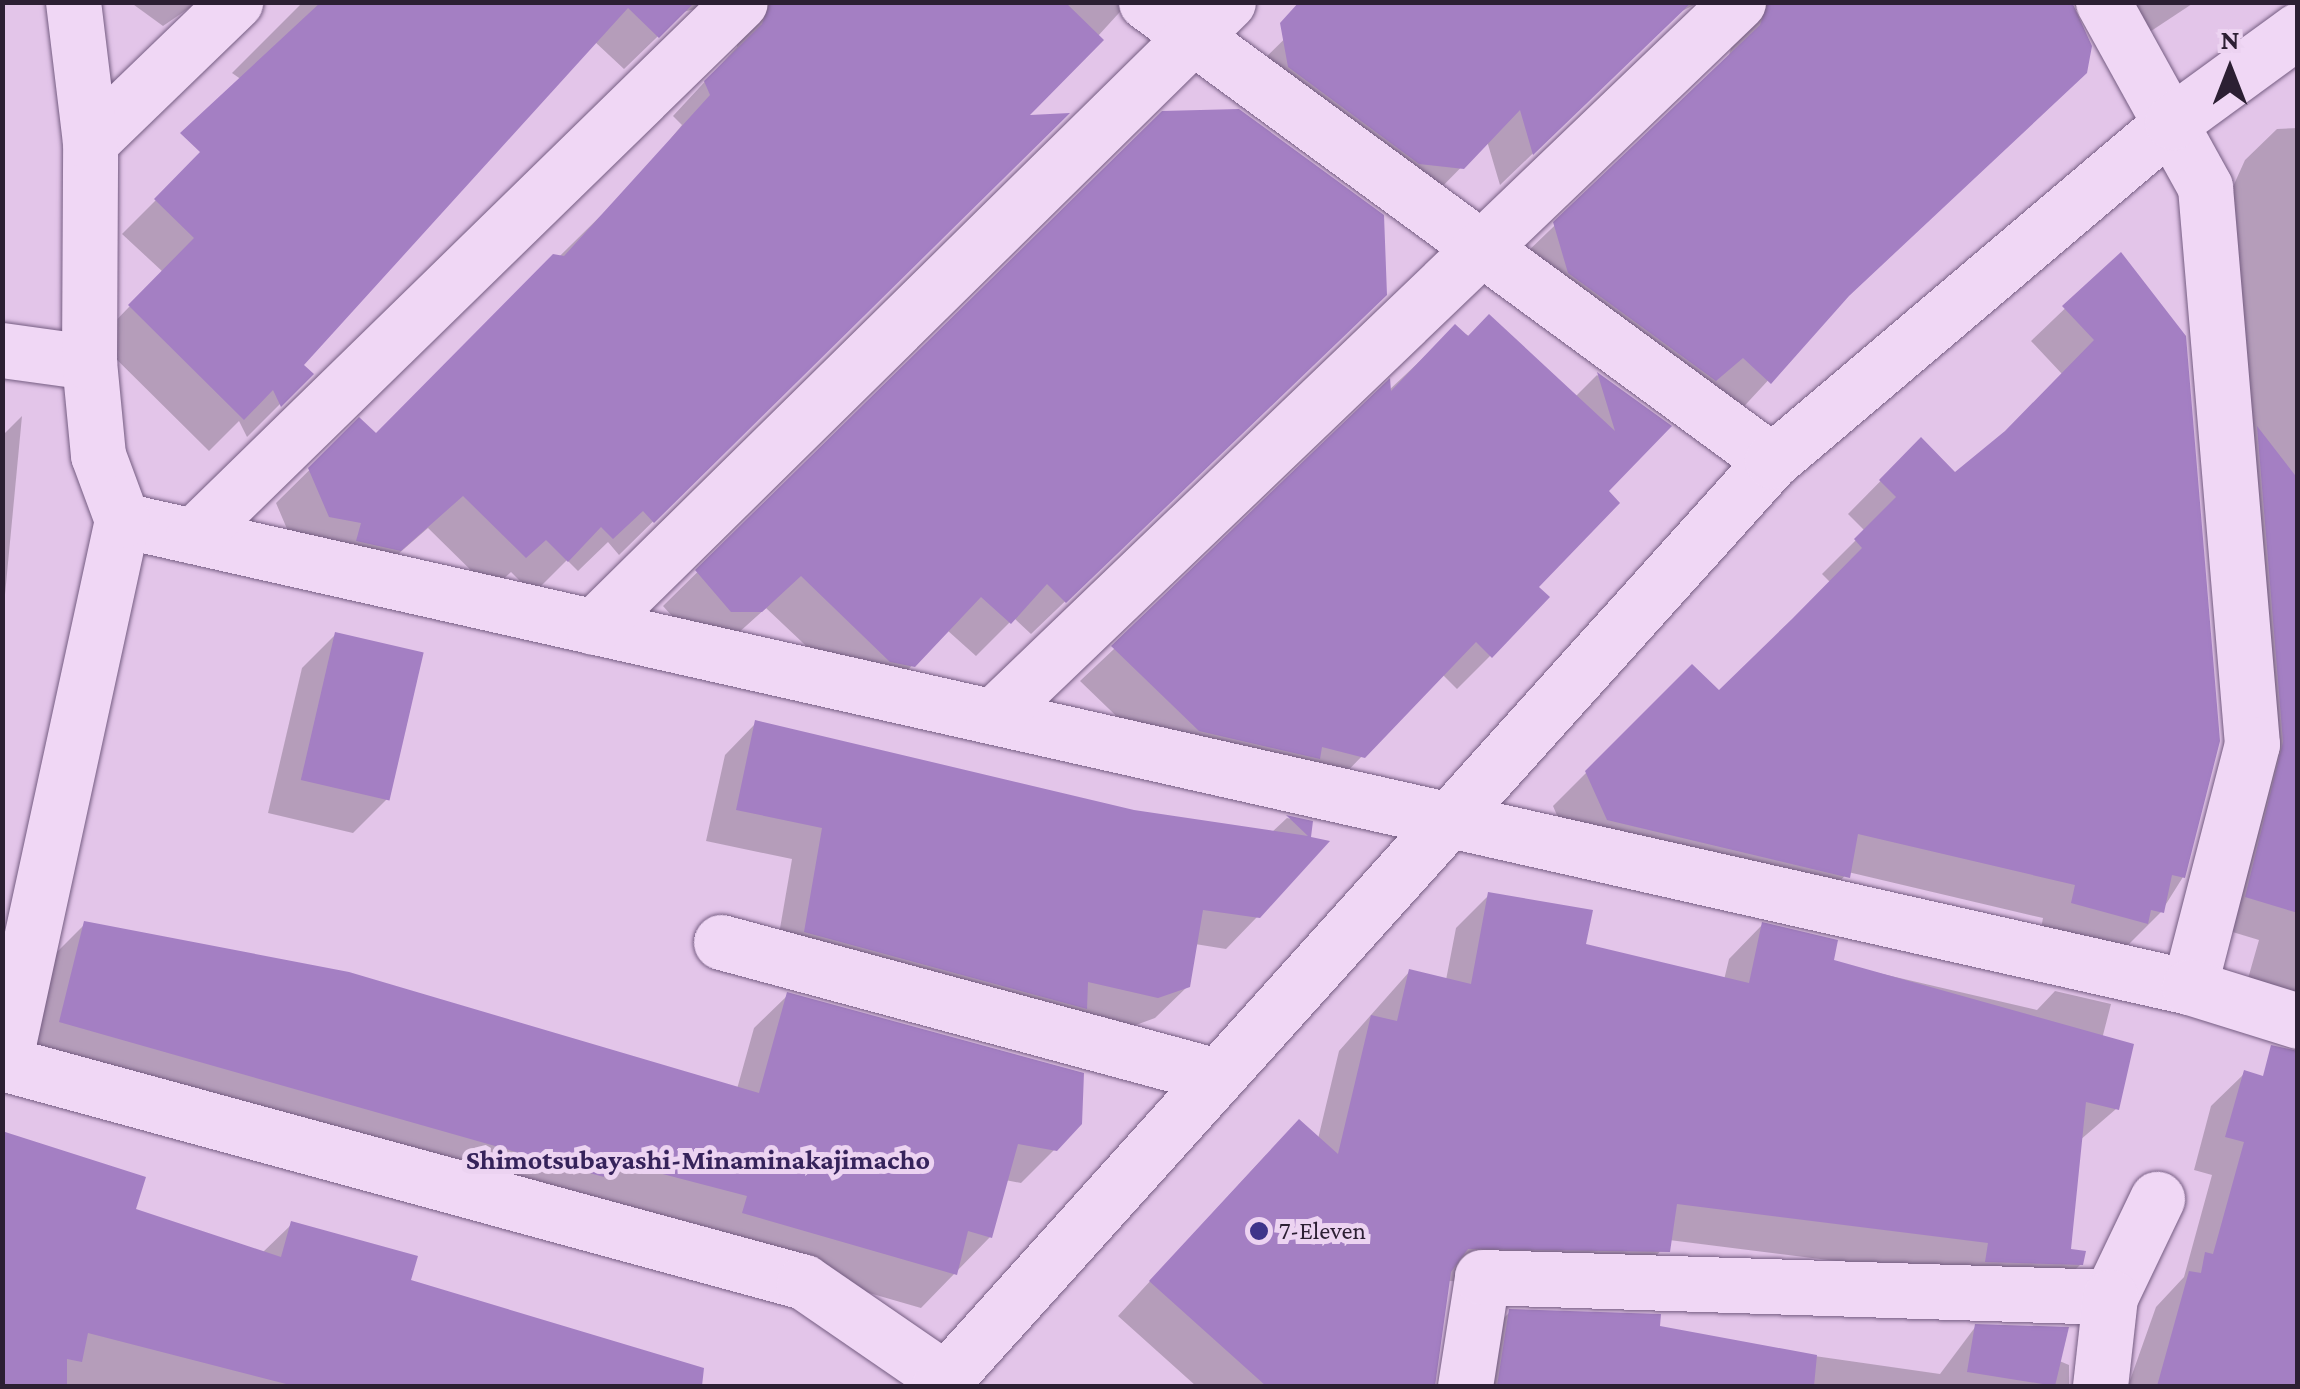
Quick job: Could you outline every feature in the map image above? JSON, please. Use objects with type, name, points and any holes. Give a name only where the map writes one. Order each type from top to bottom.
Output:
[{"type":"street","points":[[73,2],[90,142],[88,362],[98,455],[122,520],[4,1063],[804,1282],[942,1383],[1442,818],[1772,462],[2172,122],[2298,30]]},
{"type":"street","points":[[90,142],[235,2]]},
{"type":"street","points":[[193,536],[740,2]]},
{"type":"street","points":[[1146,2],[1211,20],[1481,248],[1772,462]]},
{"type":"street","points":[[993,716],[1738,2]]},
{"type":"street","points":[[2103,2],[2205,187],[2252,744],[2189,987]]},
{"type":"street","points":[[594,627],[1211,20]]},
{"type":"street","points":[[2,350],[88,362]]},
{"type":"street","points":[[122,520],[2189,987],[2298,1021]]},
{"type":"street","points":[[721,942],[1217,1076]]},
{"type":"street","points":[[2100,1386],[2110,1298],[2157,1199]]},
{"type":"street","points":[[1465,1386],[1482,1277],[2110,1298]]},
{"type":"building","points":[[321,2],[695,2],[659,38],[628,8],[304,365],[314,374],[281,407],[273,390],[244,420],[128,305],[194,238],[154,199],[200,152],[180,133]]},
{"type":"building","points":[[770,2],[1065,2],[1104,40],[1030,115],[1070,113],[654,523],[643,511],[613,539],[601,527],[568,562],[546,540],[526,558],[463,496],[401,551],[356,541],[361,523],[329,517],[308,468],[359,417],[376,433],[553,254],[564,256],[710,95],[704,81],[762,24]]},
{"type":"building","points":[[1299,2],[1692,2],[1533,155],[1520,110],[1464,169],[1419,164],[1288,67],[1280,23]]},
{"type":"building","points":[[1768,2],[2072,2],[2092,46],[2087,73],[1849,296],[1771,384],[1743,358],[1716,381],[1568,273],[1553,222],[1760,25]]},
{"type":"building","points":[[1239,109],[1384,215],[1387,295],[1066,603],[1047,584],[1011,624],[981,597],[915,667],[890,662],[801,576],[762,612],[731,612],[695,570],[1162,111]]},
{"type":"building","points":[[2121,252],[2186,336],[2220,741],[2185,878],[2172,875],[2164,913],[2151,910],[2148,924],[2071,903],[2075,885],[1858,834],[1850,878],[1607,820],[1585,771],[1692,664],[1719,690],[1792,619],[1862,548],[1854,539],[1896,497],[1879,480],[1921,437],[1955,472],[2005,431],[2094,340],[2062,306]]},
{"type":"building","points":[[1489,314],[1615,431],[1597,372],[1672,426],[1609,491],[1620,503],[1539,587],[1550,597],[1492,658],[1476,642],[1365,758],[1322,747],[1320,759],[1199,731],[1111,646],[1390,378],[1391,391],[1455,324],[1468,336]]},
{"type":"building","points":[[2257,426],[2298,479],[2298,913],[2245,897],[2283,742]]},
{"type":"building","points":[[335,632],[424,652],[389,801],[301,780]]},
{"type":"building","points":[[755,720],[1134,810],[1308,836],[1286,815],[1313,821],[1311,837],[1330,841],[1260,918],[1203,910],[1190,987],[1158,998],[1088,982],[1087,1009],[804,932],[822,828],[736,810]]},
{"type":"building","points":[[1488,892],[1593,910],[1586,944],[1749,983],[1762,922],[1838,940],[1834,960],[2134,1044],[2119,1110],[2086,1102],[2071,1249],[2086,1251],[2083,1265],[1985,1262],[1988,1243],[1677,1204],[1670,1252],[1468,1249],[1451,1272],[1435,1386],[1266,1386],[1149,1281],[1299,1119],[1338,1154],[1371,1015],[1397,1021],[1409,969],[1471,984]]},
{"type":"building","points":[[84,921],[349,972],[759,1093],[787,992],[1084,1073],[1082,1124],[1057,1151],[1018,1144],[992,1238],[968,1231],[957,1275],[742,1213],[747,1196],[609,1160],[604,1177],[59,1022]]},
{"type":"building","points":[[2271,1045],[2298,1051],[2298,1386],[2157,1386],[2189,1271],[2201,1273],[2205,1252],[2213,1254],[2244,1142],[2225,1137],[2244,1070],[2263,1076]]},
{"type":"building","points":[[2,1131],[146,1177],[136,1209],[281,1257],[291,1221],[418,1256],[411,1280],[704,1368],[702,1386],[294,1386],[88,1333],[82,1362],[67,1359],[67,1386],[2,1386]]},
{"type":"building","points":[[1509,1309],[1661,1314],[1660,1326],[1817,1355],[1814,1386],[1497,1386]]},
{"type":"building","points":[[1975,1324],[2069,1327],[2055,1386],[1967,1372]]},
{"type":"place","name":"7-Eleven","points":[[1259,1231]]},
{"type":"district","name":"Shimotsubayashi-Minaminakajimacho","points":[[698,1160]]}]
